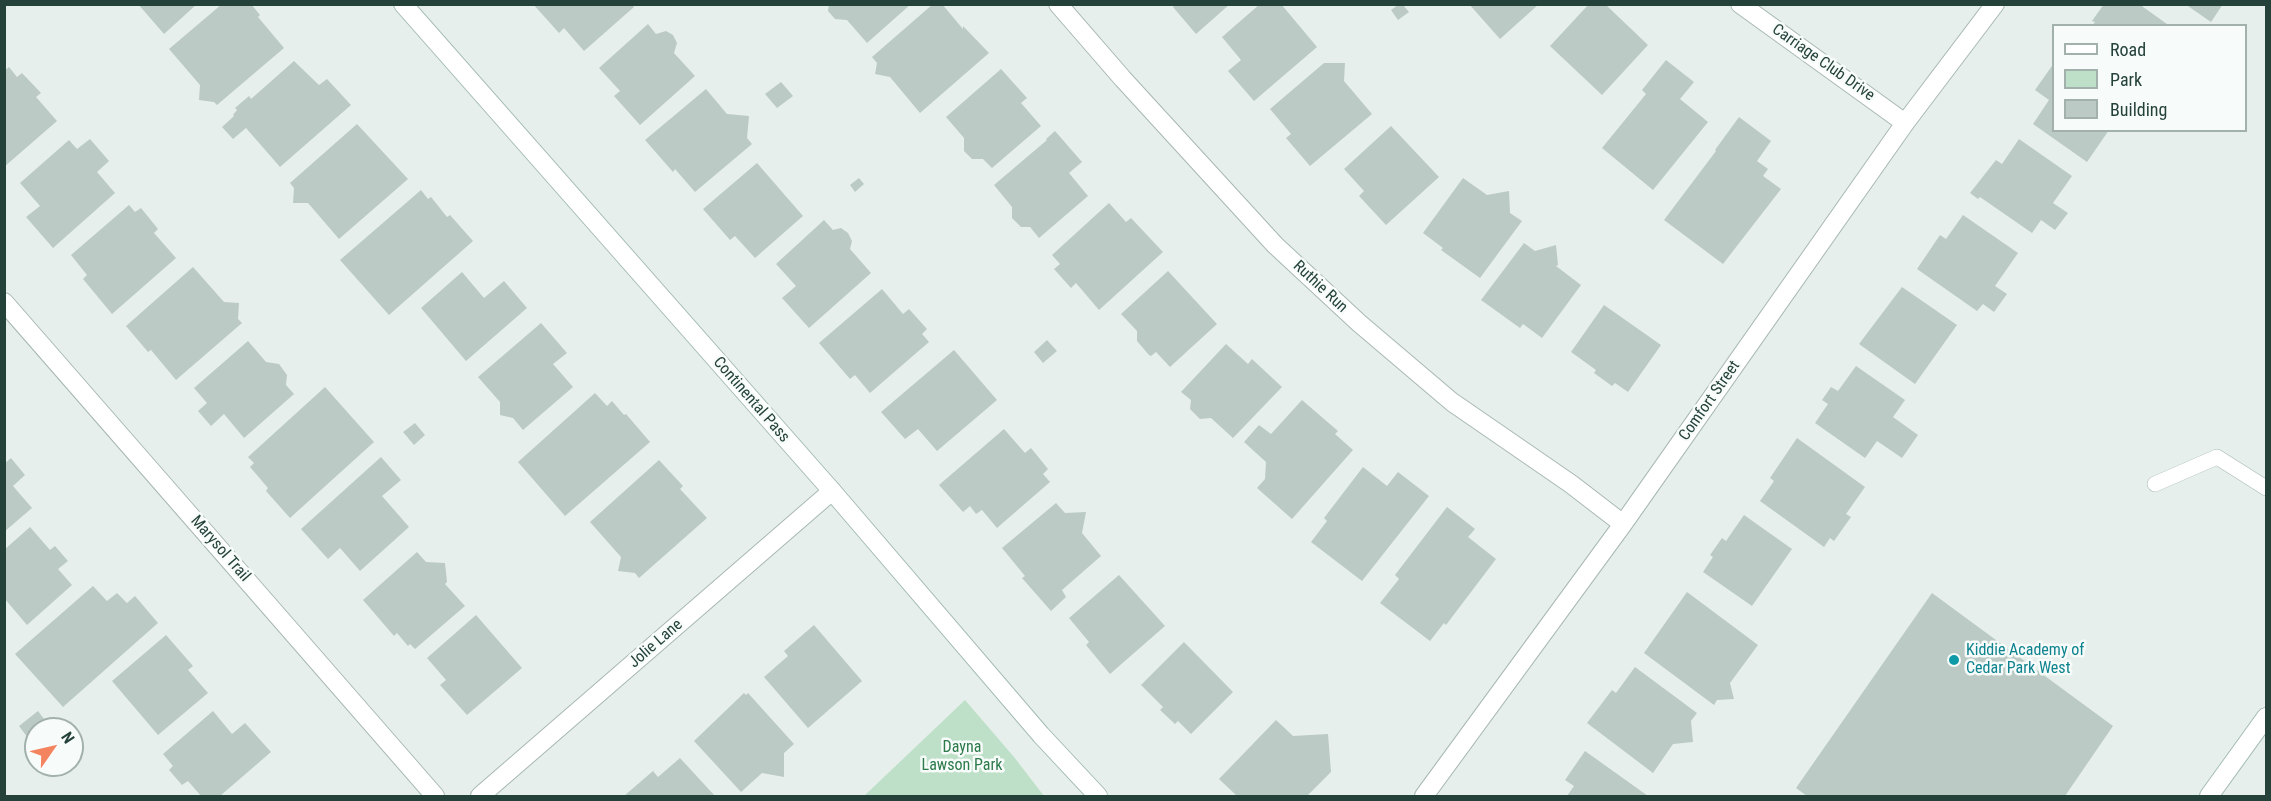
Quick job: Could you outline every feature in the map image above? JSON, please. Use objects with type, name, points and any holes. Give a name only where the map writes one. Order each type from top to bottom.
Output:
[{"type":"street","name":"Continental Pass","points":[[404,4],[832,491],[1041,735],[1098,796]]},
{"type":"street","name":"Ruthie Run","points":[[1058,4],[1275,246],[1359,323],[1452,402],[1571,484],[1623,524]]},
{"type":"street","name":"Carriage Club Drive","points":[[1740,4],[1905,123]]},
{"type":"street","name":"Comfort Street","points":[[1424,796],[1623,524],[1905,123],[1995,4]]},
{"type":"street","name":"Marysol Trail","points":[[4,302],[435,796]]},
{"type":"street","name":"Jolie Lane","points":[[480,796],[832,491]]},
{"type":"street","points":[[2209,796],[2266,717]]},
{"type":"lane","points":[[2155,484],[2217,457],[2266,488]]},
{"type":"green space","name":"Dayna Lawson Park","points":[[965,700],[1044,796],[864,796]]},
{"type":"building","points":[[138,4],[197,4],[164,34]]},
{"type":"building","points":[[222,4],[251,4],[260,15],[258,17],[284,48],[217,105],[214,102],[199,100],[200,85],[169,49]]},
{"type":"building","points":[[533,4],[632,4],[634,7],[584,51],[564,28],[559,33]]},
{"type":"building","points":[[829,4],[911,4],[867,43],[847,20],[835,19],[828,11]]},
{"type":"building","points":[[933,4],[942,4],[963,29],[963,26],[989,53],[920,113],[890,77],[875,74],[877,63],[872,57]]},
{"type":"building","points":[[1176,4],[1230,4],[1196,34],[1173,7]]},
{"type":"building","points":[[1260,4],[1281,4],[1317,47],[1254,101],[1228,71],[1241,60],[1222,37]]},
{"type":"building","points":[[1469,4],[1539,4],[1500,39]]},
{"type":"building","points":[[1589,4],[1605,4],[1648,45],[1602,95],[1550,46]]},
{"type":"building","points":[[2104,4],[2139,4],[2167,24],[2094,24],[2095,22],[2092,21]]},
{"type":"building","points":[[2185,4],[2223,4],[2211,22]]},
{"type":"building","points":[[1398,5],[1403,5],[1409,12],[1398,20],[1391,10]]},
{"type":"building","points":[[648,24],[656,34],[666,31],[673,35],[677,43],[674,53],[695,76],[640,125],[614,96],[620,91],[599,68]]},
{"type":"building","points":[[1666,60],[1694,82],[1680,99],[1708,122],[1653,190],[1602,148],[1646,94],[1642,90]]},
{"type":"building","points":[[294,61],[319,85],[327,79],[351,105],[280,167],[246,128],[233,139],[222,127],[234,116],[237,110],[235,108],[249,96],[251,99]]},
{"type":"building","points":[[1324,63],[1345,63],[1344,81],[1372,114],[1310,166],[1286,138],[1291,134],[1270,109]]},
{"type":"building","points":[[2052,66],[2052,132],[2108,132],[2087,162],[2033,124],[2049,100],[2035,90]]},
{"type":"building","points":[[9,67],[17,77],[22,73],[41,93],[36,97],[57,121],[4,167],[4,71]]},
{"type":"building","points":[[1001,69],[1027,98],[1021,103],[1041,126],[992,168],[983,159],[972,159],[964,151],[964,138],[946,117]]},
{"type":"building","points":[[781,82],[793,96],[777,108],[765,94]]},
{"type":"building","points":[[706,89],[727,114],[749,116],[747,138],[752,144],[695,192],[675,169],[673,172],[645,140]]},
{"type":"building","points":[[1739,117],[1771,141],[1757,161],[1768,169],[1763,176],[1781,189],[1723,264],[1664,220]]},
{"type":"building","points":[[357,124],[408,179],[339,239],[308,203],[293,203],[294,188],[290,183]]},
{"type":"building","points":[[1391,126],[1439,177],[1386,225],[1359,196],[1364,191],[1344,169]]},
{"type":"building","points":[[1055,131],[1082,162],[1069,173],[1088,196],[1039,238],[1030,227],[1021,227],[1012,218],[1012,207],[994,185]]},
{"type":"building","points":[[90,139],[109,161],[97,172],[115,193],[53,248],[26,217],[40,206],[20,183],[69,140],[77,149]]},
{"type":"building","points":[[2019,139],[2072,176],[2053,203],[2068,213],[2055,230],[2041,220],[2032,233],[1980,197],[1978,199],[1970,193],[1996,160],[2002,164]]},
{"type":"building","points":[[757,163],[803,216],[755,258],[735,236],[730,240],[703,209]]},
{"type":"building","points":[[859,178],[864,184],[855,192],[850,185]]},
{"type":"building","points":[[1463,178],[1487,195],[1509,191],[1510,213],[1522,221],[1480,278],[1441,250],[1443,248],[1423,233]]},
{"type":"building","points":[[421,190],[428,199],[431,197],[447,217],[450,215],[473,241],[389,315],[340,260]]},
{"type":"building","points":[[1109,203],[1126,222],[1131,218],[1163,252],[1099,310],[1076,283],[1071,288],[1054,269],[1060,264],[1052,255]]},
{"type":"building","points":[[129,205],[135,212],[141,208],[158,229],[154,233],[176,258],[112,314],[83,279],[87,275],[71,255]]},
{"type":"building","points":[[1963,215],[2018,253],[1995,286],[2007,294],[1994,312],[1983,304],[1977,311],[1917,269],[1940,235],[1946,239]]},
{"type":"building","points":[[824,220],[833,230],[841,228],[848,233],[852,241],[850,249],[871,273],[809,328],[782,298],[796,286],[776,264]]},
{"type":"building","points":[[1524,243],[1535,251],[1556,245],[1558,265],[1556,266],[1581,285],[1542,338],[1523,324],[1520,328],[1481,300]]},
{"type":"building","points":[[193,267],[224,302],[239,303],[238,319],[242,323],[176,380],[151,350],[148,352],[126,326]]},
{"type":"building","points":[[1168,271],[1217,324],[1170,367],[1156,352],[1149,355],[1137,341],[1137,331],[1121,314]]},
{"type":"building","points":[[462,272],[484,298],[504,281],[527,308],[466,361],[421,308]]},
{"type":"building","points":[[1902,287],[1957,325],[1915,384],[1859,344]]},
{"type":"building","points":[[882,289],[903,314],[909,309],[927,329],[922,334],[929,342],[870,393],[855,375],[850,379],[819,343]]},
{"type":"building","points":[[1604,305],[1661,345],[1628,392],[1615,383],[1612,386],[1594,373],[1596,370],[1571,352]]},
{"type":"building","points":[[541,323],[567,353],[553,364],[573,387],[523,430],[513,418],[500,415],[500,402],[478,377]]},
{"type":"building","points":[[1047,340],[1057,351],[1043,363],[1034,352]]},
{"type":"building","points":[[248,341],[266,362],[279,364],[287,375],[286,385],[294,394],[244,438],[224,414],[211,426],[198,411],[207,403],[194,388]]},
{"type":"building","points":[[1226,344],[1248,364],[1252,359],[1282,387],[1233,438],[1211,418],[1200,419],[1190,409],[1191,400],[1181,392]]},
{"type":"building","points":[[954,350],[997,400],[937,451],[918,429],[905,439],[881,412]]},
{"type":"building","points":[[1856,366],[1905,400],[1893,417],[1918,435],[1902,458],[1877,441],[1865,458],[1815,423],[1828,404],[1822,400],[1831,387],[1838,391]]},
{"type":"building","points":[[325,387],[374,442],[290,518],[266,491],[268,488],[250,467],[254,463],[248,457]]},
{"type":"building","points":[[595,393],[607,406],[612,401],[650,442],[565,516],[518,462]]},
{"type":"building","points":[[1302,400],[1338,431],[1335,434],[1353,450],[1292,519],[1257,488],[1265,479],[1266,462],[1244,442],[1259,425],[1271,434]]},
{"type":"building","points":[[415,423],[425,435],[414,445],[403,432]]},
{"type":"building","points":[[1004,429],[1025,453],[1031,448],[1048,469],[1043,474],[1050,482],[997,528],[982,510],[976,514],[970,506],[963,512],[939,485]]},
{"type":"building","points":[[1797,438],[1865,487],[1846,514],[1851,517],[1834,541],[1830,538],[1824,547],[1760,501],[1774,481],[1770,478]]},
{"type":"building","points":[[381,457],[401,480],[382,496],[409,527],[360,571],[340,548],[328,559],[301,529]]},
{"type":"building","points":[[11,458],[25,475],[13,486],[32,508],[4,532],[4,464]]},
{"type":"building","points":[[659,460],[683,486],[680,489],[707,518],[639,578],[635,573],[618,571],[621,557],[590,522]]},
{"type":"building","points":[[1363,467],[1387,486],[1398,472],[1429,496],[1362,581],[1311,542],[1327,521],[1324,518]]},
{"type":"building","points":[[1056,503],[1065,513],[1086,512],[1082,533],[1101,556],[1062,590],[1066,597],[1051,611],[1022,578],[1025,576],[1002,548]]},
{"type":"building","points":[[1447,507],[1475,529],[1468,537],[1496,559],[1446,625],[1444,623],[1430,641],[1380,603],[1399,579],[1395,575]]},
{"type":"building","points":[[1744,515],[1792,549],[1752,606],[1703,572],[1713,557],[1710,555],[1722,538],[1726,541]]},
{"type":"building","points":[[30,527],[50,550],[55,546],[68,561],[58,569],[72,585],[27,625],[4,598],[4,550]]},
{"type":"building","points":[[417,552],[426,562],[445,563],[447,582],[445,584],[465,606],[415,649],[410,644],[408,646],[397,633],[394,636],[363,600]]},
{"type":"building","points":[[1119,575],[1165,626],[1110,674],[1086,645],[1089,642],[1069,618]]},
{"type":"building","points":[[93,586],[107,601],[117,593],[127,603],[135,596],[158,623],[63,707],[15,654]]},
{"type":"building","points":[[1687,592],[1758,645],[1730,683],[1734,699],[1717,700],[1714,705],[1644,653]]},
{"type":"building","name":"Kiddie Academy of Cedar Park West","points":[[1932,593],[2113,726],[2065,796],[1807,796],[1796,788]]},
{"type":"building","points":[[476,615],[522,668],[467,715],[440,685],[446,680],[427,658]]},
{"type":"building","points":[[814,625],[862,681],[808,728],[764,677],[788,656],[784,651]]},
{"type":"building","points":[[166,635],[193,666],[188,670],[208,693],[158,735],[112,681]]},
{"type":"building","points":[[1184,642],[1233,692],[1191,734],[1178,721],[1175,724],[1160,710],[1163,707],[1141,685]]},
{"type":"building","points":[[1635,667],[1697,713],[1691,721],[1693,742],[1673,744],[1653,773],[1587,723],[1612,690],[1616,693]]},
{"type":"building","points":[[744,693],[746,695],[748,693],[794,744],[784,753],[784,777],[762,773],[741,792],[694,741]]},
{"type":"building","points":[[38,711],[42,717],[30,717]]},
{"type":"building","points":[[213,711],[232,734],[245,723],[271,752],[220,796],[201,796],[188,781],[182,785],[169,770],[173,766],[163,754]]},
{"type":"building","points":[[1276,720],[1293,736],[1328,734],[1331,772],[1307,796],[1237,796],[1219,779]]},
{"type":"building","points":[[24,722],[24,733],[19,726]]},
{"type":"building","points":[[1585,751],[1648,796],[1567,796],[1574,786],[1565,780]]},
{"type":"building","points":[[680,758],[715,796],[624,796],[653,771],[658,777]]},
{"type":"place","name":"Kiddie Academy of Cedar Park West","points":[[1954,660]]}]
